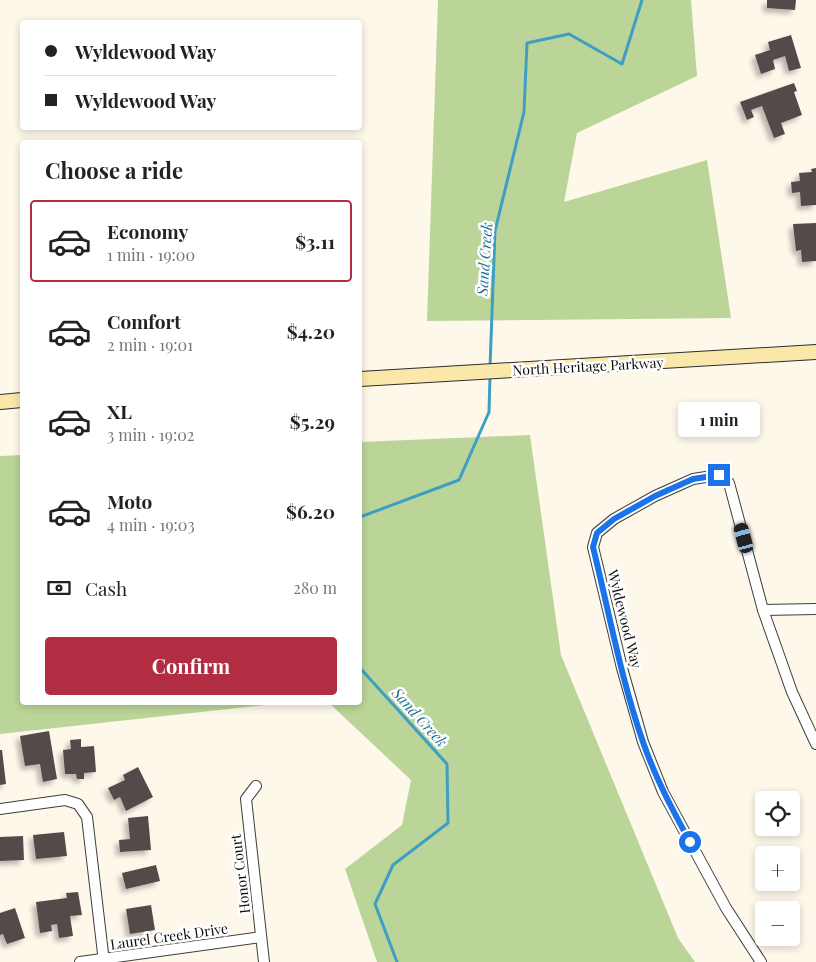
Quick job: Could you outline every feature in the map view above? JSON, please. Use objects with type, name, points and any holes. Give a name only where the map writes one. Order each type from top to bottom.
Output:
[{"type":"main road","name":"North Heritage Parkway","points":[[362,380],[816,352]]},
{"type":"main road","points":[[0,402],[20,400]]},
{"type":"street","name":"Wyldewood Way","points":[[761,962],[726,908],[663,792],[643,742],[622,668],[593,547],[597,533],[614,519],[655,496],[693,479],[719,475],[729,484],[763,610]]},
{"type":"street","points":[[816,609],[763,610],[792,692],[816,744]]},
{"type":"street","name":"Honor Court","points":[[256,786],[246,799],[264,962]]},
{"type":"street","points":[[0,809],[65,800],[78,804],[88,817],[104,961]]},
{"type":"street","name":"Laurel Creek Drive","points":[[80,962],[104,961],[261,937]]},
{"type":"green space","points":[[438,0],[691,0],[697,76],[577,133],[564,202],[707,160],[731,318],[427,321]]},
{"type":"green space","points":[[530,435],[561,655],[678,938],[695,962],[377,962],[345,869],[402,825],[411,780],[331,705],[362,705],[362,442]]},
{"type":"green space","points":[[20,455],[20,705],[265,705],[0,734],[0,456]]},
{"type":"building","points":[[767,0],[796,0],[795,10],[767,8]]},
{"type":"building","points":[[791,35],[801,68],[789,71],[785,56],[773,60],[775,69],[761,74],[755,55],[770,50],[768,42]]},
{"type":"building","points":[[794,83],[797,91],[794,92],[802,115],[781,123],[785,134],[774,138],[762,106],[751,110],[754,117],[747,120],[740,102]]},
{"type":"building","points":[[816,168],[816,205],[801,206],[800,192],[792,193],[791,182],[800,181],[799,173],[812,172],[811,169]]},
{"type":"building","points":[[816,223],[816,261],[802,262],[801,250],[796,251],[793,224]]},
{"type":"building","points":[[49,731],[57,779],[43,782],[40,764],[25,766],[20,736]]},
{"type":"building","points":[[81,739],[81,747],[94,746],[96,772],[84,773],[84,779],[77,779],[76,774],[65,774],[63,750],[71,749],[70,740]]},
{"type":"building","points":[[0,750],[2,750],[6,784],[0,785]]},
{"type":"building","points":[[138,767],[153,797],[126,811],[120,797],[114,800],[108,788],[125,780],[123,775]]},
{"type":"building","points":[[148,816],[151,850],[120,852],[119,840],[130,839],[128,818]]},
{"type":"building","points":[[64,832],[67,856],[36,859],[33,835]]},
{"type":"building","points":[[23,836],[24,860],[0,861],[0,837]]},
{"type":"building","points":[[156,865],[160,881],[126,889],[122,873]]},
{"type":"building","points":[[78,892],[82,915],[70,916],[73,936],[59,938],[57,924],[51,925],[52,931],[40,933],[36,902],[67,898],[66,893]]},
{"type":"building","points":[[151,905],[155,930],[130,934],[126,909]]},
{"type":"building","points":[[15,908],[25,938],[7,944],[3,934],[0,935],[0,913]]},
{"type":"waterway","name":"Sand Creek","points":[[490,367],[495,231],[524,112],[527,43],[569,34],[622,64],[642,0]]},
{"type":"waterway","name":"Sand Creek","points":[[362,516],[459,480],[489,412],[490,376]]},
{"type":"waterway","name":"Sand Creek","points":[[362,670],[447,764],[448,823],[393,865],[375,904],[397,962]]},
{"type":"route","points":[[690,842],[663,792],[643,742],[622,668],[593,547],[597,533],[614,519],[655,496],[693,479],[719,475]]}]
